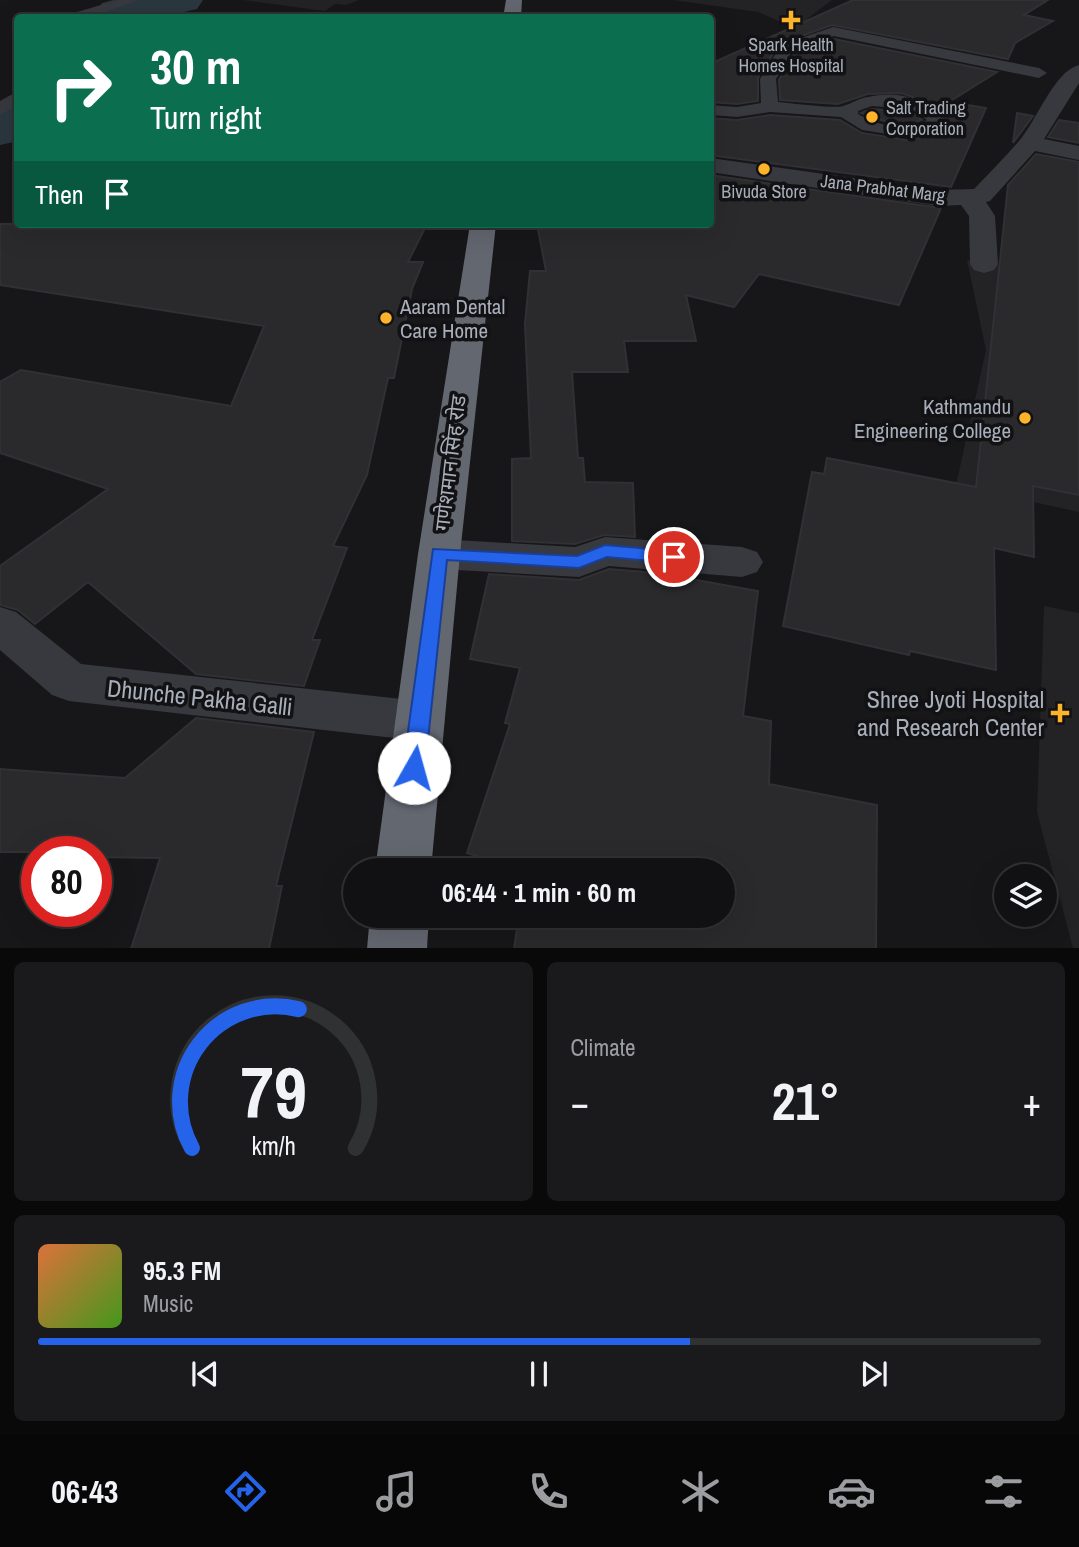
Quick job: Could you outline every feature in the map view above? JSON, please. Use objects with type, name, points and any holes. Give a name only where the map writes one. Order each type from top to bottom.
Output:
[{"type":"highway","name":"गणेशमान सिंह रोड","points":[[404,858],[439,554],[482,228]]},
{"type":"highway","points":[[397,948],[399,928]]},
{"type":"street","name":"Jana Prabhat Marg","points":[[714,166],[938,198],[981,196],[1030,143],[1074,83]]},
{"type":"street","points":[[1030,143],[1079,153]]},
{"type":"street","points":[[969,197],[982,216],[984,264]]},
{"type":"street","points":[[439,554],[579,562],[605,551],[742,562]]},
{"type":"street","name":"Dhunche Pakha Galli","points":[[0,624],[69,682],[420,721]]},
{"type":"lane","points":[[85,14],[132,0]]},
{"type":"lane","points":[[770,107],[768,79],[786,48],[834,31],[1039,73]]},
{"type":"lane","points":[[0,110],[14,99]]},
{"type":"lane","points":[[714,110],[737,112],[770,107],[849,111]]},
{"type":"shaded area","points":[[243,0],[359,0],[346,5],[335,4],[325,11]]},
{"type":"shaded area","name":"Spark Health Homes Hospital","points":[[673,0],[832,0],[795,28],[758,12]]},
{"type":"shaded area","name":"Kathmandu Engineering College","points":[[967,260],[1079,278],[1079,512],[956,485],[986,350]]},
{"type":"shaded area","name":"Shree Jyoti Hospital and Research Center","points":[[1044,606],[1079,613],[1079,948],[1073,948],[1057,888],[1057,864],[1051,864],[1037,812]]},
{"type":"building","points":[[853,0],[1048,0],[1024,15],[1053,21],[1015,43],[1008,59],[832,25],[779,44],[758,78],[758,101],[737,104],[714,102],[714,62]]},
{"type":"building","points":[[834,39],[997,72],[949,102],[986,108],[951,187],[714,156],[714,118],[737,120],[770,115],[840,120],[862,133],[907,140],[937,134],[948,123],[942,111],[933,104],[901,93],[868,94],[838,104],[780,100],[779,80],[794,53]]},
{"type":"building","points":[[872,109],[911,112],[922,120],[910,124],[893,124],[861,113]]},
{"type":"building","points":[[1017,113],[1033,116],[1013,143]]},
{"type":"building","points":[[1059,120],[1079,123],[1079,143],[1048,137]]},
{"type":"building","points":[[1036,154],[1079,162],[1079,495],[1033,486],[1034,557],[994,548],[996,670],[910,651],[909,655],[783,626],[812,472],[824,474],[827,458],[976,487],[1008,185]]},
{"type":"building","points":[[714,176],[941,208],[899,305],[759,274],[734,307],[686,295],[696,341],[624,341],[628,372],[572,372],[578,458],[583,458],[585,482],[633,483],[635,537],[604,535],[575,544],[512,541],[512,459],[531,458],[525,324],[530,271],[546,271],[538,228],[714,228]]},
{"type":"building","points":[[0,224],[14,224],[14,228],[425,228],[408,262],[423,262],[412,289],[394,378],[388,378],[367,475],[333,546],[347,548],[312,640],[320,640],[304,686],[196,674],[88,582],[35,624],[18,610],[0,605],[0,566],[108,489],[0,453],[0,382],[21,370],[231,406],[264,326],[0,285]]},
{"type":"building","points":[[609,569],[657,573],[758,591],[743,716],[771,721],[769,784],[877,805],[876,948],[514,948],[517,928],[735,928],[735,858],[484,858],[467,853],[510,724],[505,723],[520,668],[470,659],[489,574],[579,580]]},
{"type":"building","points":[[196,718],[314,732],[276,886],[282,886],[269,948],[131,948],[160,858],[112,857],[112,836],[21,836],[21,852],[0,852],[0,769],[125,778]]},
{"type":"waterway","points":[[121,14],[118,12],[182,0]]},
{"type":"waterway","points":[[0,128],[14,120]]},
{"type":"place","name":"Spark Health Homes Hospital","points":[[791,20]]},
{"type":"place","name":"Salt Trading Corporation","points":[[872,117]]},
{"type":"place","name":"Bivuda Store","points":[[764,169]]},
{"type":"place","name":"Aaram Dental Care Home","points":[[386,318]]},
{"type":"place","name":"Kathmandu Engineering College","points":[[1025,418]]},
{"type":"place","name":"Shree Jyoti Hospital and Research Center","points":[[1060,713]]},
{"type":"route","points":[[414,768],[439,554],[579,562],[605,551],[674,557]]}]
